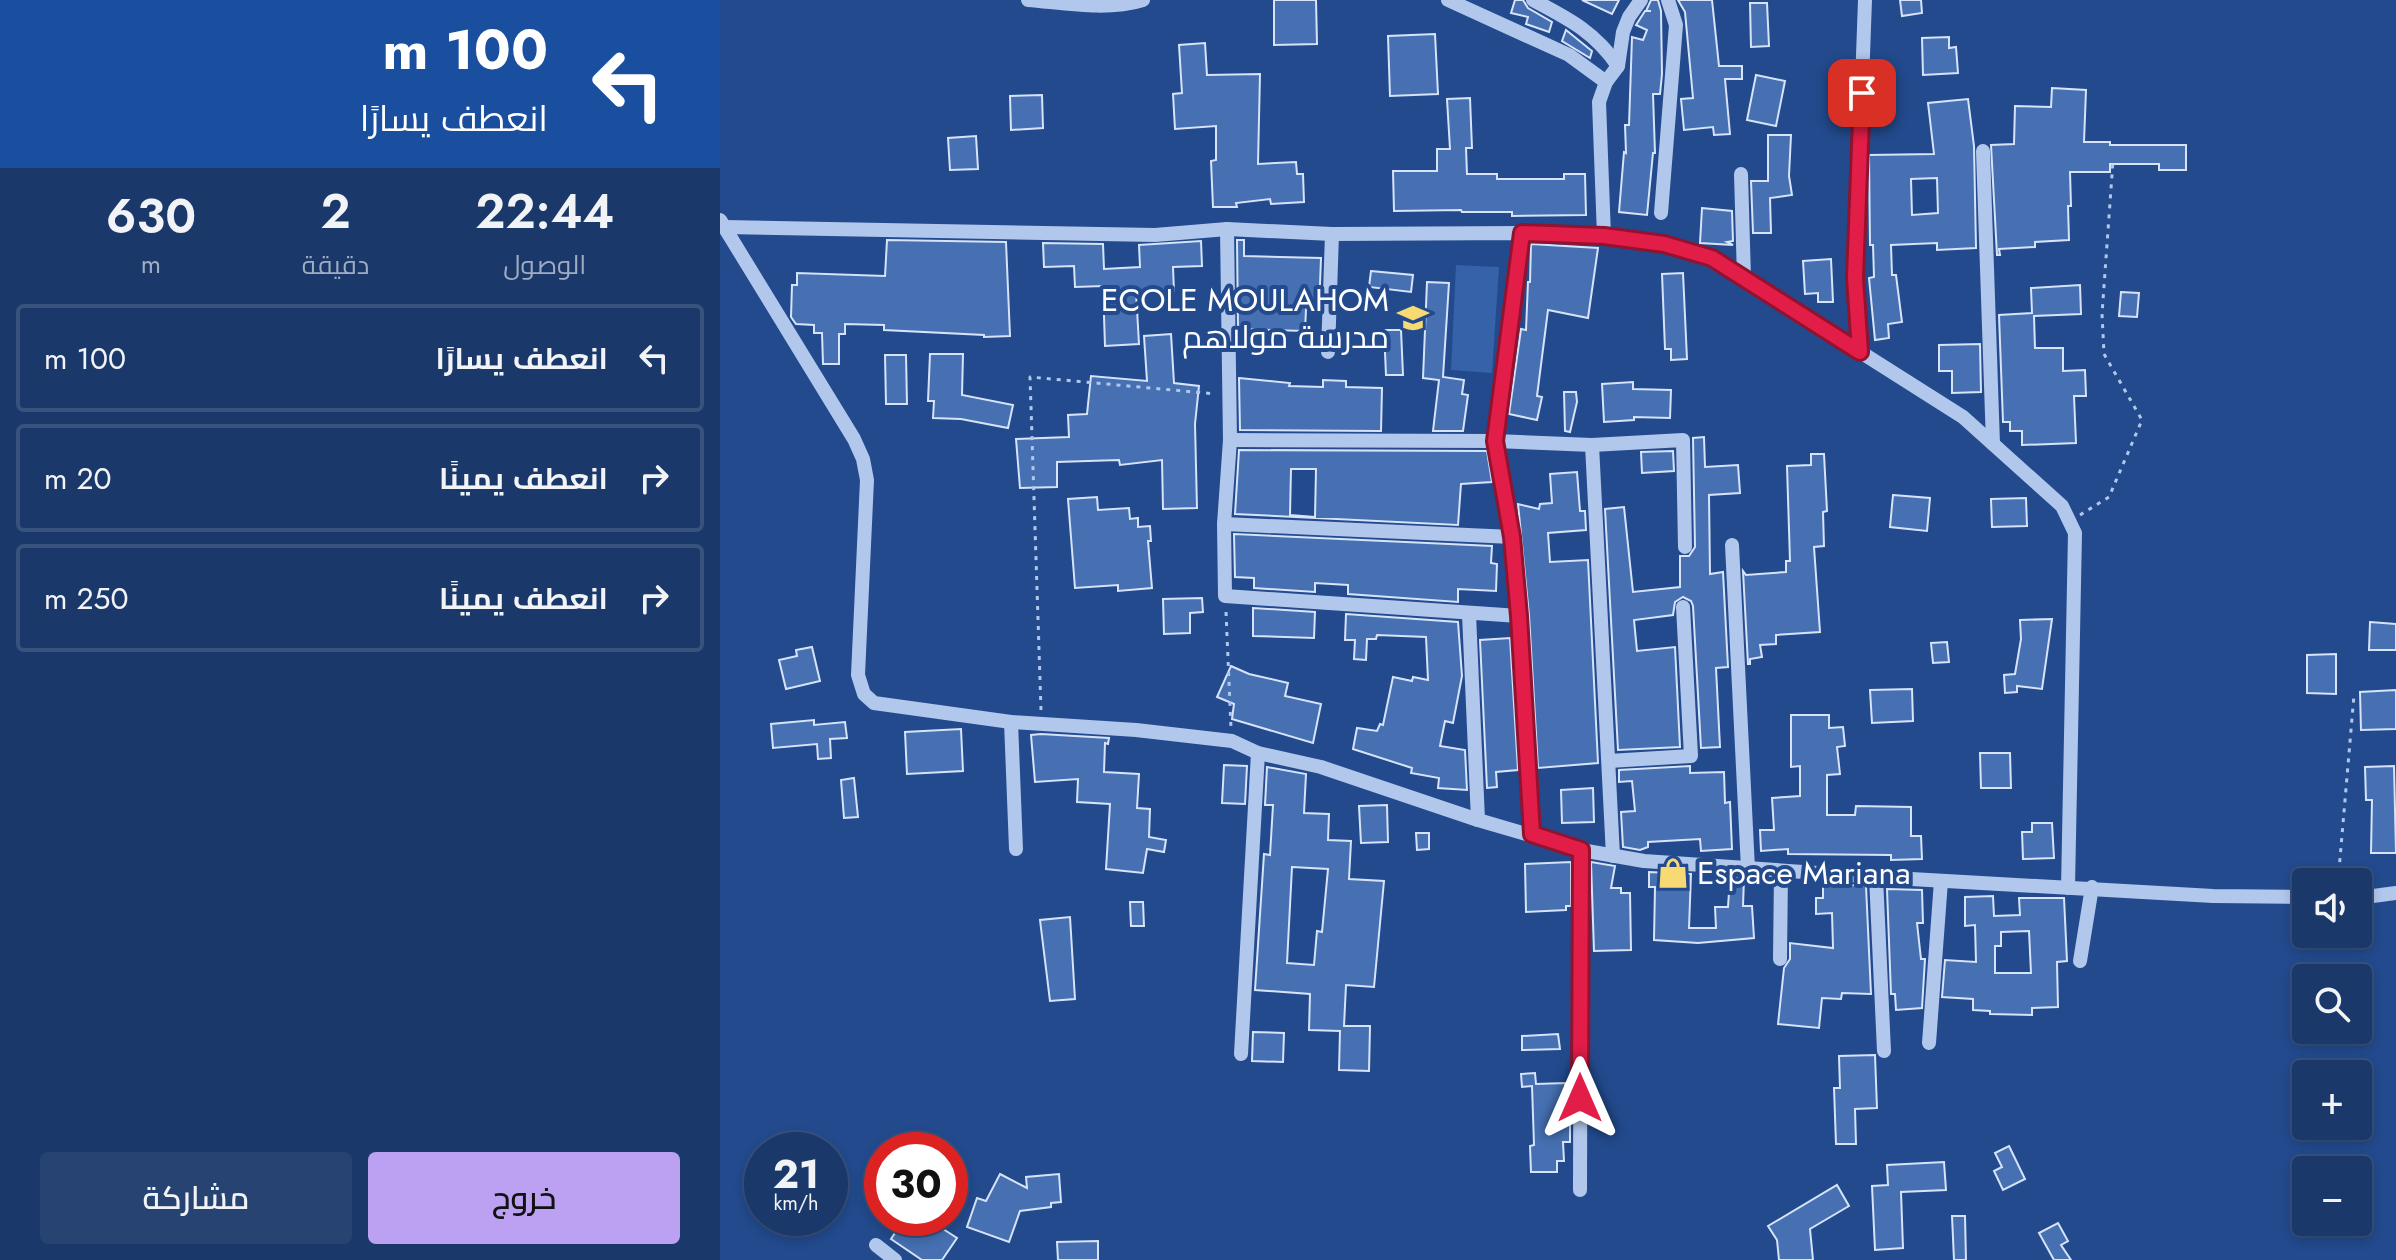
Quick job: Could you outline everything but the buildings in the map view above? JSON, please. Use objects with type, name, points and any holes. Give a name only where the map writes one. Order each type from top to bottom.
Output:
[{"type":"street","points":[[1028,0],[1085,5],[1131,4],[1143,0]]},
{"type":"street","points":[[1448,0],[1569,55],[1606,82]]},
{"type":"street","points":[[1533,0],[1598,39],[1618,66]]},
{"type":"street","points":[[1604,236],[1599,102],[1606,82],[1618,66],[1623,32],[1629,17],[1641,0]]},
{"type":"street","points":[[1661,213],[1676,25],[1668,0]]},
{"type":"street","points":[[1860,352],[1855,278],[1865,0]]},
{"type":"street","points":[[1983,151],[1993,444]]},
{"type":"street","points":[[1741,174],[1744,278]]},
{"type":"street","points":[[722,224],[1155,235],[1227,229],[1332,234],[1522,233],[1604,236],[1664,244],[1712,258],[1963,417],[2062,506],[2075,533],[2068,888]]},
{"type":"street","points":[[722,224],[854,439],[863,459],[867,480],[858,675],[864,694],[880,705],[1011,722],[1042,722],[1232,741],[1258,753],[1321,767],[1478,820],[1581,850],[1644,861],[1941,881],[2213,896],[2292,897]]},
{"type":"street","points":[[1227,229],[1230,440],[1224,524],[1225,596],[1519,616]]},
{"type":"street","points":[[1522,233],[1495,441],[1512,537],[1532,834]]},
{"type":"street","points":[[1328,352],[1332,234]]},
{"type":"street","points":[[1230,440],[1495,441],[1592,445],[1683,440],[1686,542]]},
{"type":"street","points":[[1592,445],[1613,856]]},
{"type":"street","points":[[1224,524],[1512,537]]},
{"type":"street","points":[[1732,545],[1748,869]]},
{"type":"street","points":[[1609,761],[1691,756],[1683,607]]},
{"type":"street","points":[[1469,614],[1478,820]]},
{"type":"street","points":[[1011,722],[1016,849]]},
{"type":"street","points":[[1241,1054],[1258,753]]},
{"type":"street","points":[[1580,1190],[1581,850]]},
{"type":"street","points":[[1780,959],[1781,871]]},
{"type":"street","points":[[1876,877],[1884,1051]]},
{"type":"street","points":[[1929,1043],[1941,881]]},
{"type":"street","points":[[2080,961],[2092,887]]},
{"type":"street","points":[[2372,896],[2396,893]]},
{"type":"street","points":[[876,1245],[895,1260]]},
{"type":"path","points":[[2070,522],[2109,497],[2142,420],[2104,354],[2102,314],[2113,161]]},
{"type":"path","points":[[1042,722],[1030,377],[1229,395]]},
{"type":"path","points":[[1225,596],[1232,741]]},
{"type":"path","points":[[2339,868],[2354,695]]},
{"type":"shaded area","points":[[1456,265],[1499,267],[1492,373],[1451,370]]},
{"type":"place","name":"ECOLE MOULAHOM مدرسة مولاهم","points":[[1413,318]]},
{"type":"place","name":"Espace Mariana","points":[[1673,873]]},
{"type":"route","points":[[1580,1098],[1581,850],[1532,834],[1512,537],[1495,441],[1522,233],[1604,236],[1664,244],[1712,258],[1860,352],[1855,278],[1862,93]]}]
